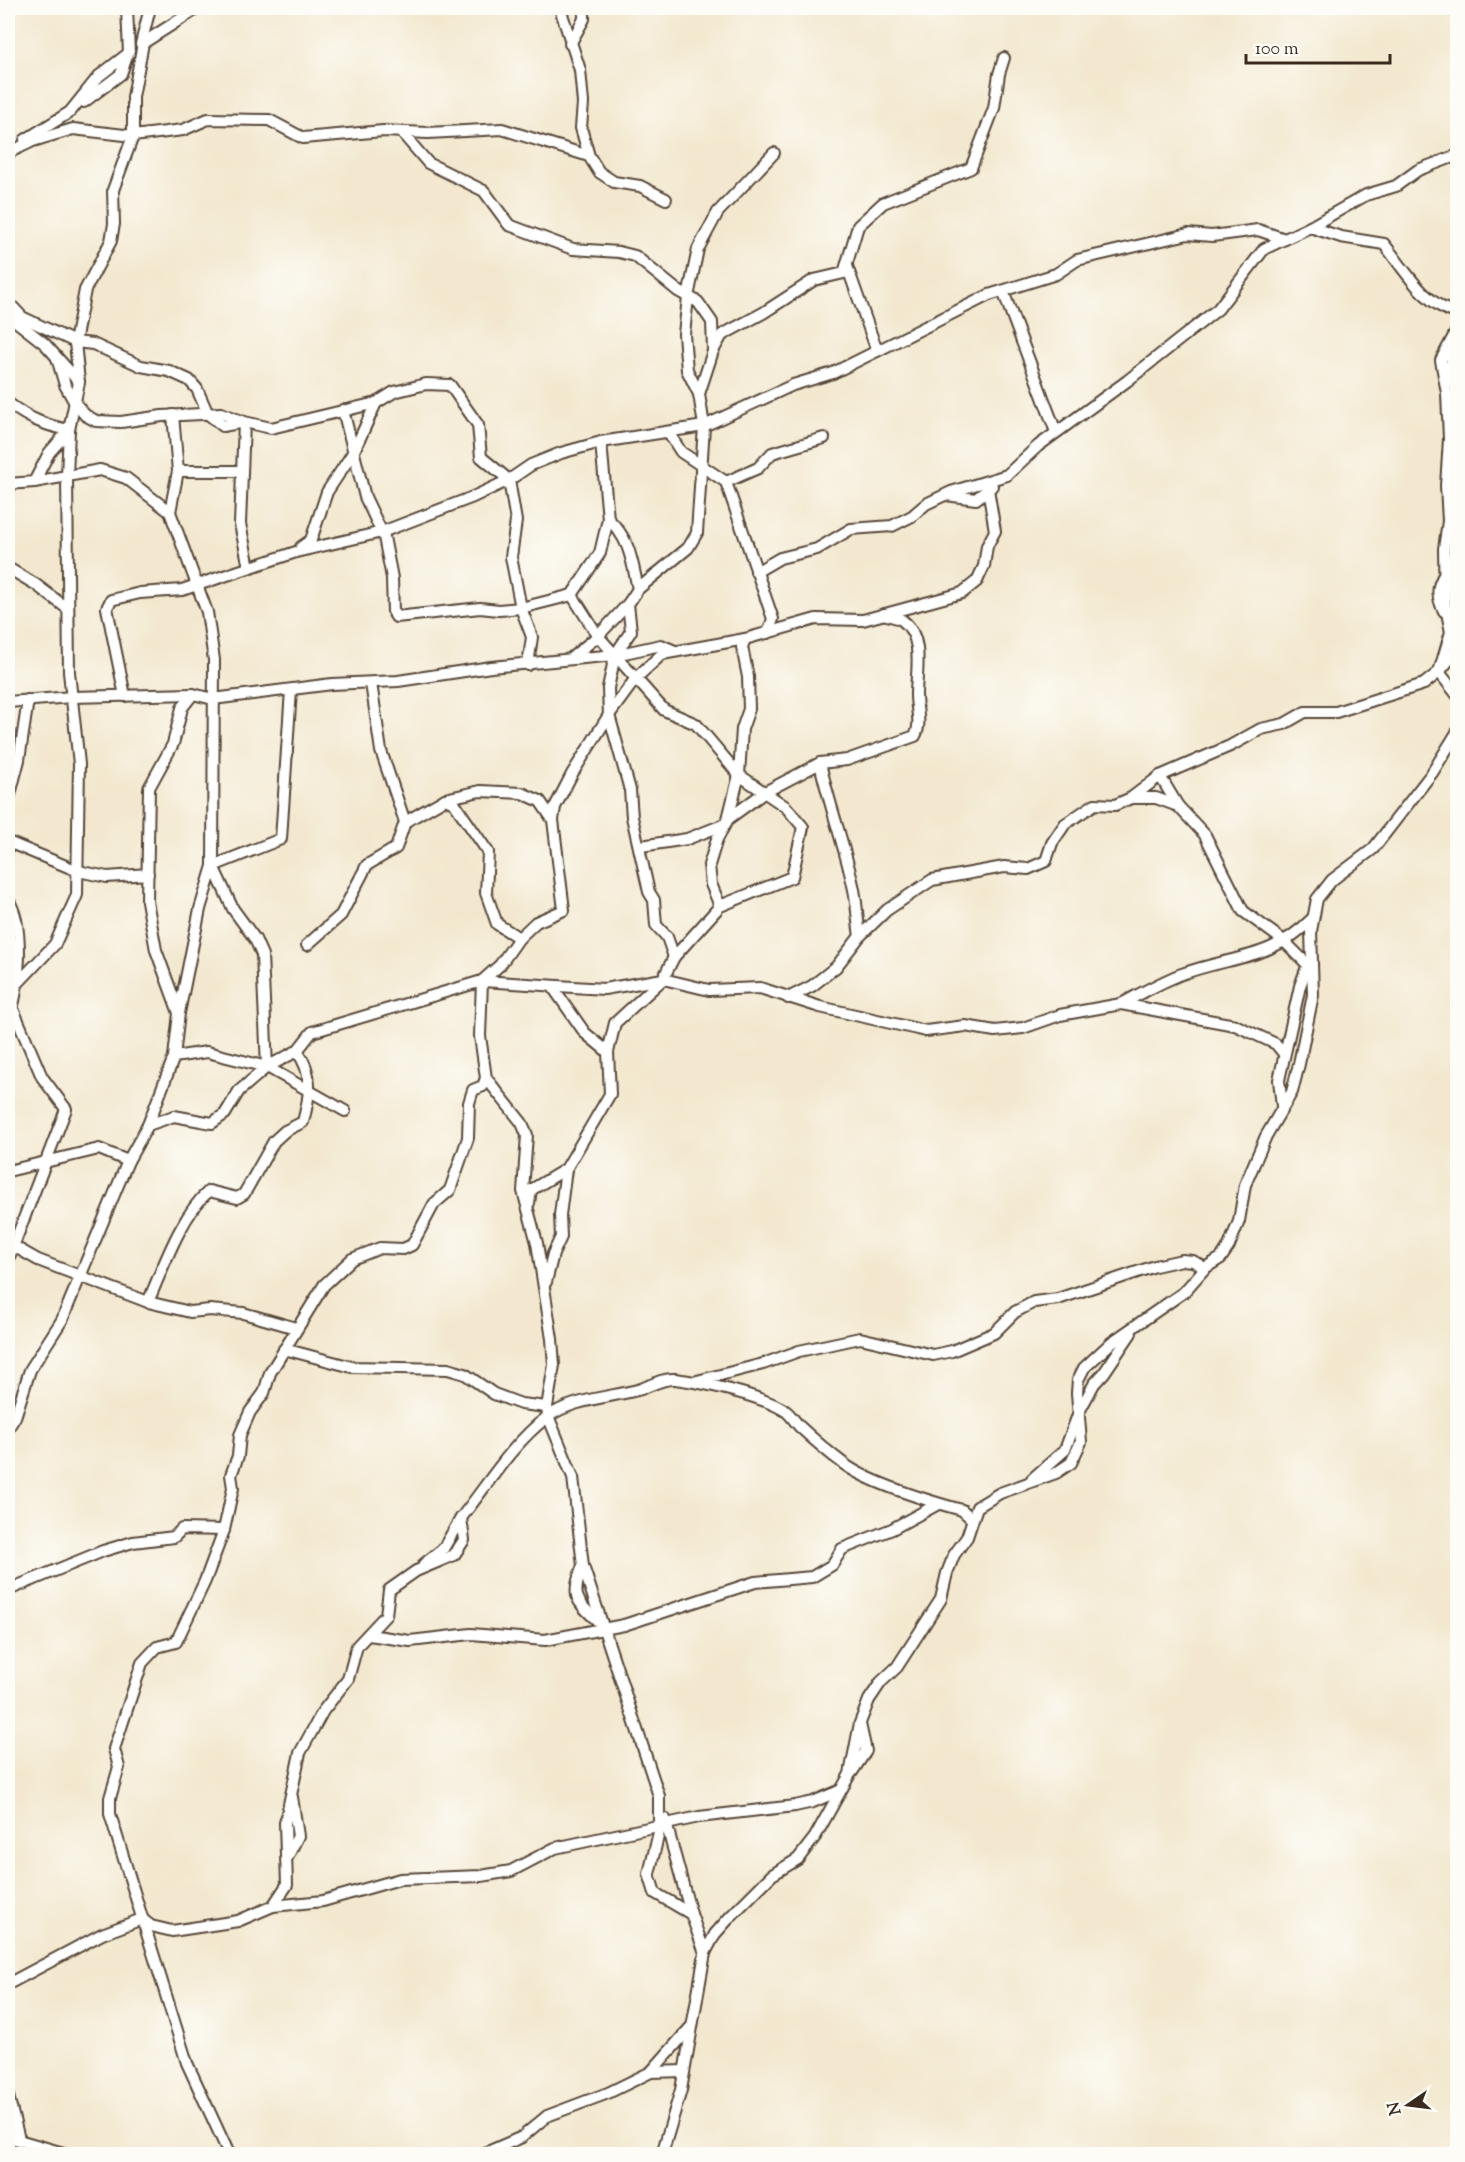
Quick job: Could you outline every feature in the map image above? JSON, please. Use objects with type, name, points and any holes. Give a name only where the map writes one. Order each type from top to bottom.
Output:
[{"type":"street","points":[[8,153],[121,75],[129,53],[127,8]]},
{"type":"street","points":[[127,21],[133,8]]},
{"type":"street","points":[[19,982],[55,944],[77,895],[76,828],[79,764],[69,672],[67,476],[69,430],[79,382],[75,342],[85,290],[111,241],[114,224],[112,190],[133,136],[133,97],[150,8]]},
{"type":"street","points":[[129,53],[198,8]]},
{"type":"street","points":[[560,8],[580,70],[583,103],[580,128],[589,156],[599,172],[614,182],[640,186],[666,199]]},
{"type":"street","points":[[570,44],[584,19],[584,8]]},
{"type":"street","points":[[699,394],[713,351],[722,335],[763,313],[814,280],[844,273],[858,226],[883,203],[971,168],[994,108],[1004,58]]},
{"type":"street","points":[[8,153],[33,141],[72,129],[133,136],[183,130],[208,119],[269,120],[303,138],[382,131],[403,134],[502,129],[589,156]]},
{"type":"street","points":[[403,134],[428,163],[484,191],[509,225],[573,249],[619,252],[634,256],[698,302],[712,322],[713,351]]},
{"type":"street","points":[[569,659],[598,636],[638,589],[688,548],[697,533],[704,426],[699,394],[687,370],[684,334],[688,297],[698,249],[718,212],[774,153]]},
{"type":"street","points":[[945,495],[976,499],[1056,432],[1127,381],[1218,309],[1264,249],[1311,227],[1366,195],[1396,186],[1418,170],[1458,155]]},
{"type":"street","points":[[1311,227],[1341,237],[1384,244],[1426,298],[1442,310],[1456,314],[1457,329],[1441,360],[1447,393],[1449,439],[1444,576],[1451,632],[1439,672]]},
{"type":"street","points":[[125,696],[107,608],[111,600],[140,593],[182,590],[296,552],[382,532],[473,497],[509,480],[531,465],[561,453],[601,442],[704,426],[793,385],[833,373],[949,314],[1003,291],[1056,274],[1077,260],[1188,234],[1212,236],[1258,230],[1285,239]]},
{"type":"street","points":[[847,266],[877,351]]},
{"type":"street","points":[[1003,291],[1056,432]]},
{"type":"street","points":[[8,302],[22,317],[75,342],[93,344],[141,366],[168,370],[189,380],[197,389],[208,414]]},
{"type":"street","points":[[8,315],[45,345],[79,382]]},
{"type":"street","points":[[57,358],[65,385],[75,403],[85,415],[96,421],[122,422],[173,415],[221,413],[244,422],[271,428],[376,403],[394,392],[426,384],[450,385],[478,425],[481,457],[509,480],[516,521],[511,557],[521,608],[532,637],[528,665]]},
{"type":"street","points":[[8,403],[29,419],[45,426],[69,430]]},
{"type":"street","points":[[296,552],[311,540],[327,492],[354,450],[376,403]]},
{"type":"street","points":[[343,410],[365,497],[382,532],[392,579],[393,612],[396,616],[480,608],[499,610],[521,608],[572,595],[600,553],[608,519],[601,442]]},
{"type":"street","points":[[8,1428],[15,1417],[30,1370],[62,1320],[128,1161],[148,1125],[174,1057],[178,1013],[200,909],[213,866],[214,660],[207,612],[170,512],[178,471],[173,415]]},
{"type":"street","points":[[244,422],[240,524],[249,567]]},
{"type":"street","points":[[34,482],[50,453],[69,430]]},
{"type":"street","points":[[668,432],[681,452],[726,482],[773,619],[768,633]]},
{"type":"street","points":[[726,482],[758,468],[772,453],[824,438]]},
{"type":"street","points":[[1449,439],[1458,451]]},
{"type":"street","points":[[8,484],[34,482],[100,470],[126,478],[170,512]]},
{"type":"street","points":[[178,471],[242,471]]},
{"type":"street","points":[[756,572],[780,558],[817,549],[851,529],[892,526],[945,495],[980,481],[1007,475]]},
{"type":"street","points":[[229,2154],[187,2063],[110,1814],[110,1798],[119,1767],[114,1749],[142,1663],[157,1647],[176,1642],[206,1581],[225,1530],[233,1488],[231,1475],[238,1456],[240,1435],[250,1412],[264,1393],[270,1373],[296,1328],[324,1285],[352,1259],[380,1248],[403,1249],[412,1245],[434,1204],[450,1190],[468,1138],[469,1103],[473,1090],[483,1086],[486,1078],[480,1036],[482,981],[500,965],[519,938],[536,922],[564,909],[553,820],[555,807],[572,774],[609,715],[636,678],[662,654],[745,639],[816,619],[863,620],[962,593],[977,581],[984,566],[987,546],[995,531],[988,489]]},
{"type":"street","points":[[608,519],[621,530],[630,550],[638,589]]},
{"type":"street","points":[[1444,576],[1454,560],[1458,547]]},
{"type":"street","points":[[8,568],[35,584],[68,609]]},
{"type":"street","points":[[528,1204],[531,1190],[566,1169],[589,1134],[610,1094],[608,1052],[615,1023],[663,979],[674,957],[720,906],[792,876],[803,827],[786,807],[739,775],[696,724],[664,710],[598,636],[572,595]]},
{"type":"street","points":[[628,603],[631,631],[615,655],[608,688],[609,715],[630,790],[632,817],[649,892],[654,900],[656,925],[667,937],[674,957]]},
{"type":"street","points":[[640,846],[687,839],[726,822],[765,792],[820,763],[847,760],[915,736],[919,729],[916,697],[919,660],[914,638],[902,620],[884,614]]},
{"type":"street","points":[[1448,619],[1458,627]]},
{"type":"street","points":[[720,906],[711,884],[709,865],[726,822],[739,775],[742,729],[749,709],[748,677],[742,647],[745,639]]},
{"type":"street","points":[[8,702],[72,697],[193,694],[213,699],[398,681],[492,666],[528,665],[615,655],[661,645],[675,651]]},
{"type":"street","points":[[788,998],[813,986],[836,967],[861,936],[888,910],[932,880],[1004,867],[1028,868],[1046,861],[1052,843],[1065,824],[1095,804],[1115,805],[1131,798],[1160,776],[1230,746],[1261,729],[1284,724],[1305,712],[1336,712],[1424,684],[1439,672],[1458,649]]},
{"type":"street","points":[[1439,672],[1458,696]]},
{"type":"street","points":[[307,945],[341,915],[367,865],[396,848],[405,822],[381,751],[371,683]]},
{"type":"street","points":[[213,866],[281,839],[291,690]]},
{"type":"street","points":[[178,1013],[156,950],[147,902],[149,788],[173,744],[182,708],[193,694]]},
{"type":"street","points":[[8,802],[19,760],[28,700]]},
{"type":"street","points":[[1282,1106],[1279,1080],[1309,961],[1317,899],[1332,880],[1373,849],[1432,773],[1458,731]]},
{"type":"street","points":[[820,763],[830,808],[854,888],[855,910],[861,936]]},
{"type":"street","points":[[662,2154],[684,2072],[705,1953],[715,1934],[772,1875],[798,1859],[815,1838],[850,1774],[860,1723],[869,1700],[881,1682],[897,1667],[941,1599],[954,1555],[967,1537],[977,1507],[1000,1493],[1056,1473],[1071,1463],[1080,1442],[1078,1380],[1084,1368],[1112,1342],[1184,1292],[1205,1268],[1221,1258],[1235,1236],[1245,1185],[1282,1106],[1292,1092],[1311,1012],[1313,995],[1309,961],[1243,910],[1205,836],[1178,806],[1160,776]]},
{"type":"street","points":[[405,822],[446,799],[480,791],[522,793],[540,801],[553,820]]},
{"type":"street","points":[[1131,798],[1156,798],[1178,806]]},
{"type":"street","points":[[446,799],[454,803],[488,852],[486,893],[497,924],[519,938]]},
{"type":"street","points":[[8,842],[78,871],[107,877],[148,874]]},
{"type":"street","points":[[213,866],[232,909],[255,939],[262,956],[267,1067]]},
{"type":"street","points":[[8,900],[19,928],[17,958],[19,982],[8,1020]]},
{"type":"street","points":[[148,1125],[174,1116],[212,1124],[225,1114],[239,1091],[267,1067],[297,1051],[312,1032],[482,981],[604,989],[663,979],[709,990],[760,988],[788,998],[926,1031],[965,1026],[995,1030],[1023,1028],[1060,1015],[1121,1004],[1179,975],[1265,952],[1296,935],[1314,917]]},
{"type":"street","points":[[552,986],[585,1033],[608,1052]]},
{"type":"street","points":[[1121,1004],[1235,1025],[1276,1044],[1284,1054]]},
{"type":"street","points":[[8,1260],[10,1245],[49,1159],[66,1109],[42,1077],[13,1009]]},
{"type":"street","points":[[148,1302],[180,1232],[202,1197],[209,1191],[237,1198],[244,1194],[274,1141],[285,1131],[303,1122],[311,1090],[306,1064],[297,1051]]},
{"type":"street","points":[[174,1057],[207,1052],[267,1067],[345,1111]]},
{"type":"street","points":[[486,1078],[522,1123],[527,1135],[523,1191],[528,1204],[544,1288],[554,1365],[548,1412],[573,1477],[583,1566],[658,1796],[663,1826],[705,1953]]},
{"type":"street","points":[[8,1171],[49,1159],[99,1149],[128,1161]]},
{"type":"street","points":[[544,1288],[553,1254],[561,1237],[560,1215],[566,1169]]},
{"type":"street","points":[[10,1245],[38,1260],[148,1302],[190,1312],[210,1310],[243,1313],[296,1328]]},
{"type":"street","points":[[690,1383],[763,1364],[799,1351],[860,1338],[933,1354],[952,1351],[994,1333],[1015,1312],[1034,1302],[1058,1299],[1155,1266],[1182,1260],[1193,1261],[1205,1268]]},
{"type":"street","points":[[1079,1412],[1094,1384],[1104,1374],[1137,1325]]},
{"type":"street","points":[[284,1349],[352,1367],[448,1369],[465,1374],[494,1394],[548,1412]]},
{"type":"street","points":[[273,1906],[287,1885],[285,1823],[290,1791],[300,1754],[323,1711],[348,1679],[357,1646],[386,1615],[389,1590],[416,1571],[454,1555],[464,1540],[461,1518],[505,1460],[548,1412],[674,1378],[750,1396],[786,1410],[799,1426],[844,1464],[864,1476],[938,1504],[962,1510],[972,1519]]},
{"type":"street","points":[[369,1635],[410,1641],[471,1634],[545,1640],[624,1625],[755,1582],[812,1576],[832,1565],[842,1549],[892,1529],[938,1504]]},
{"type":"street","points":[[8,1590],[123,1545],[174,1537],[182,1529],[225,1530]]},
{"type":"street","points":[[583,1566],[575,1586],[575,1596],[604,1627]]},
{"type":"street","points":[[142,1918],[151,1926],[172,1931],[238,1921],[273,1906],[323,1901],[400,1880],[481,1876],[511,1871],[555,1848],[699,1817],[804,1804],[840,1791]]},
{"type":"street","points":[[663,1826],[649,1874],[655,1893],[691,1914]]},
{"type":"street","points":[[8,1984],[102,1934],[142,1918]]},
{"type":"street","points":[[483,2154],[522,2137],[547,2116],[608,2093],[651,2072],[692,2025]]},
{"type":"street","points":[[651,2072],[684,2072]]},
{"type":"street","points":[[8,2096],[19,2139]]},
{"type":"street","points":[[8,2137],[67,2154]]}]
